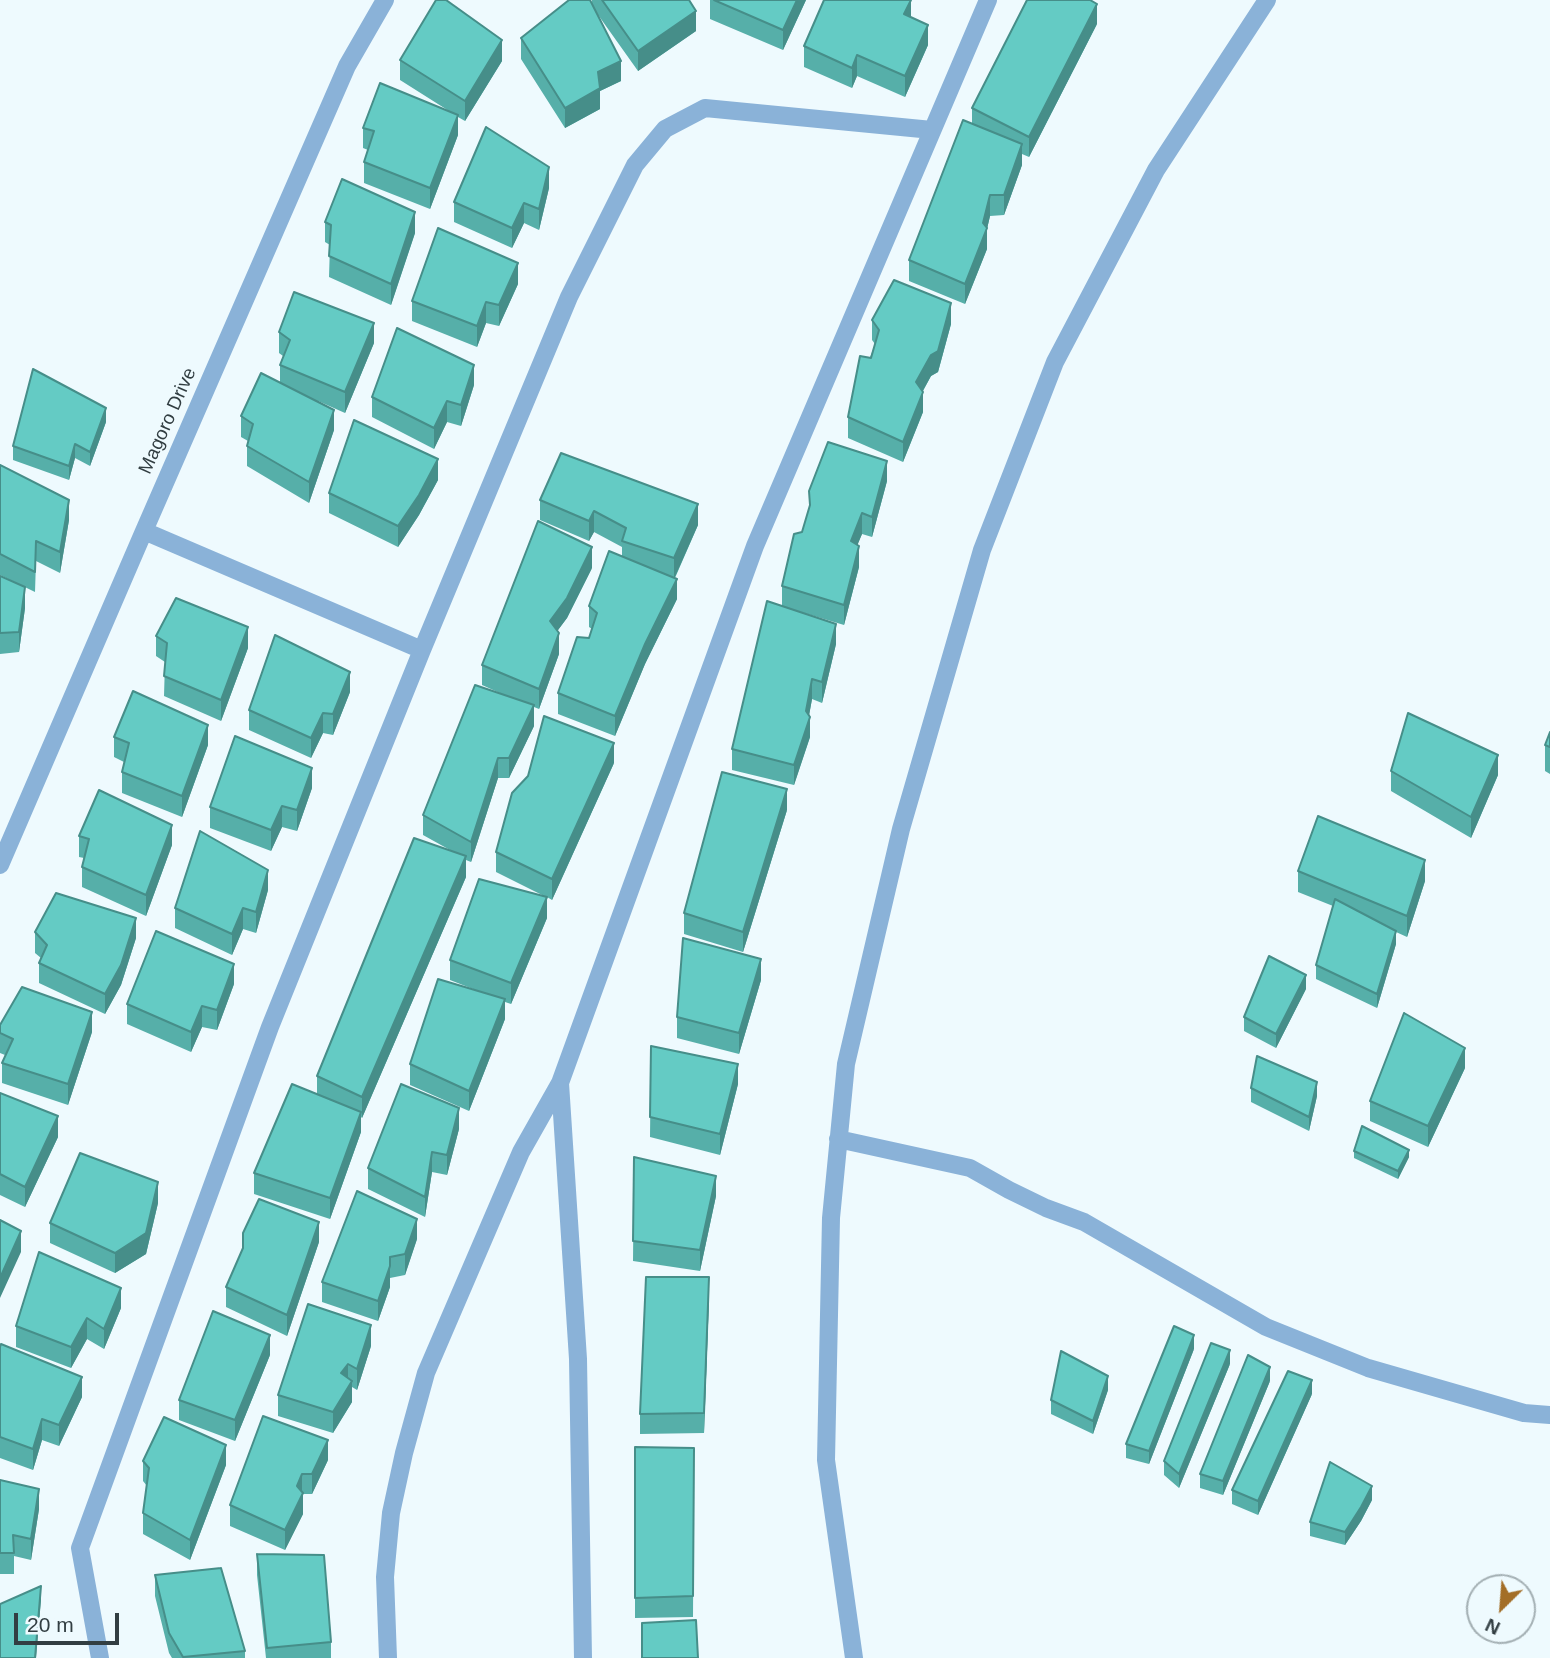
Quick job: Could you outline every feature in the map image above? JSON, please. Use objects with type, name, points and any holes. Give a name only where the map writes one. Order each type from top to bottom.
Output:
[{"type":"street","name":"Magoro Drive","points":[[0,864],[347,66],[385,0]]},
{"type":"street","points":[[388,1658],[385,1577],[391,1513],[426,1373],[521,1152],[560,1083],[755,545],[988,0]]},
{"type":"street","points":[[854,1658],[827,1460],[831,1218],[846,1064],[901,829],[982,550],[1055,362],[1156,170],[1267,0]]},
{"type":"street","points":[[100,1658],[80,1548],[270,1027],[422,650],[569,298],[635,165],[665,129],[705,108],[932,130]]},
{"type":"street","points":[[144,531],[422,650]]},
{"type":"street","points":[[560,1083],[578,1359],[583,1658]]},
{"type":"street","points":[[838,1139],[970,1168],[1046,1209],[1084,1222],[1266,1327],[1355,1363],[1524,1413],[1550,1415]]},
{"type":"building","points":[[436,0],[446,0],[502,40],[465,101],[400,60]]},
{"type":"building","points":[[569,0],[590,0],[621,61],[598,72],[600,88],[565,108],[521,38]]},
{"type":"building","points":[[602,0],[689,0],[696,11],[638,51]]},
{"type":"building","points":[[714,0],[797,0],[783,30]]},
{"type":"building","points":[[824,0],[911,0],[904,14],[928,25],[905,76],[857,55],[852,68],[804,46]]},
{"type":"building","points":[[1027,0],[1090,0],[1097,4],[1029,137],[972,108]]},
{"type":"building","points":[[380,83],[458,115],[430,188],[364,162],[374,131],[363,128]]},
{"type":"building","points":[[963,120],[1022,144],[1004,195],[990,195],[983,223],[987,228],[965,284],[909,260]]},
{"type":"building","points":[[486,127],[549,167],[539,209],[524,203],[512,228],[454,202]]},
{"type":"building","points":[[342,179],[415,212],[391,284],[329,256],[331,225],[325,222]]},
{"type":"building","points":[[438,228],[518,263],[499,305],[486,302],[477,326],[412,301]]},
{"type":"building","points":[[894,280],[951,303],[938,351],[931,355],[916,382],[923,392],[903,442],[848,417],[860,356],[871,358],[879,330],[872,320]]},
{"type":"building","points":[[294,292],[374,323],[345,392],[280,365],[290,340],[279,332]]},
{"type":"building","points":[[397,328],[474,365],[461,405],[447,401],[434,428],[372,397]]},
{"type":"building","points":[[33,369],[106,408],[90,452],[75,444],[69,466],[13,446]]},
{"type":"building","points":[[261,373],[334,410],[309,482],[247,446],[253,424],[241,416]]},
{"type":"building","points":[[354,420],[438,459],[419,495],[398,526],[329,493]]},
{"type":"building","points":[[828,442],[887,461],[872,517],[862,513],[851,541],[859,546],[844,605],[782,586],[794,534],[802,532],[810,505],[809,491]]},
{"type":"building","points":[[561,453],[698,504],[674,558],[622,541],[626,528],[594,511],[589,521],[540,500]]},
{"type":"building","points":[[0,465],[69,500],[60,552],[36,541],[35,572],[0,554]]},
{"type":"building","points":[[538,521],[592,547],[567,598],[550,621],[559,633],[539,689],[482,665]]},
{"type":"building","points":[[609,551],[677,579],[645,644],[615,716],[558,693],[577,637],[589,638],[597,613],[589,606]]},
{"type":"building","points":[[0,576],[25,587],[19,632],[0,633]]},
{"type":"building","points":[[176,598],[248,627],[221,700],[164,676],[167,643],[156,636]]},
{"type":"building","points":[[767,601],[836,624],[822,682],[812,679],[806,711],[810,717],[794,765],[732,749]]},
{"type":"building","points":[[275,635],[350,672],[333,714],[323,713],[311,738],[249,710]]},
{"type":"building","points":[[475,685],[534,705],[509,758],[498,758],[471,842],[423,815]]},
{"type":"building","points":[[133,691],[208,725],[182,796],[122,772],[129,743],[114,737]]},
{"type":"building","points":[[1408,713],[1498,755],[1471,817],[1391,771]]},
{"type":"building","points":[[544,716],[614,743],[552,879],[496,852],[512,793],[528,776]]},
{"type":"building","points":[[1550,732],[1550,747],[1545,745]]},
{"type":"building","points":[[235,736],[312,768],[297,810],[282,806],[271,830],[210,807]]},
{"type":"building","points":[[722,772],[787,789],[743,932],[684,913]]},
{"type":"building","points":[[99,790],[172,825],[146,895],[82,867],[89,839],[79,836]]},
{"type":"building","points":[[1318,816],[1425,860],[1407,916],[1298,871]]},
{"type":"building","points":[[200,831],[268,870],[256,912],[243,908],[232,934],[175,908]]},
{"type":"building","points":[[414,838],[466,856],[362,1097],[317,1076]]},
{"type":"building","points":[[479,879],[547,897],[511,983],[450,960]]},
{"type":"building","points":[[56,893],[136,918],[121,965],[105,994],[39,963],[47,945],[35,932]]},
{"type":"building","points":[[1335,899],[1396,931],[1377,994],[1316,965]]},
{"type":"building","points":[[156,931],[234,964],[217,1010],[202,1006],[191,1032],[127,1004]]},
{"type":"building","points":[[683,938],[761,959],[739,1033],[677,1017]]},
{"type":"building","points":[[1269,956],[1306,975],[1276,1034],[1244,1017]]},
{"type":"building","points":[[438,979],[505,999],[469,1091],[410,1064]]},
{"type":"building","points":[[22,987],[92,1012],[68,1084],[2,1063],[13,1039],[0,1033],[0,1025]]},
{"type":"building","points":[[1404,1013],[1465,1048],[1428,1126],[1370,1101]]},
{"type":"building","points":[[651,1046],[738,1064],[720,1134],[650,1117]]},
{"type":"building","points":[[1257,1056],[1317,1082],[1309,1117],[1251,1088]]},
{"type":"building","points":[[292,1084],[361,1112],[330,1198],[254,1173]]},
{"type":"building","points":[[401,1084],[459,1108],[447,1155],[432,1152],[425,1197],[368,1168]]},
{"type":"building","points":[[0,1093],[58,1116],[25,1187],[0,1174]]},
{"type":"building","points":[[1362,1126],[1409,1150],[1398,1171],[1354,1151]]},
{"type":"building","points":[[80,1153],[158,1182],[146,1233],[115,1253],[50,1223]]},
{"type":"building","points":[[634,1157],[716,1176],[700,1250],[633,1241]]},
{"type":"building","points":[[357,1191],[417,1219],[405,1254],[390,1257],[390,1266],[378,1301],[322,1282]]},
{"type":"building","points":[[259,1199],[319,1222],[287,1315],[226,1287],[243,1248],[243,1233]]},
{"type":"building","points":[[0,1220],[21,1231],[0,1278]]},
{"type":"building","points":[[39,1252],[121,1288],[104,1329],[87,1318],[71,1347],[16,1326]]},
{"type":"building","points":[[646,1277],[709,1277],[704,1413],[640,1414]]},
{"type":"building","points":[[308,1304],[371,1325],[357,1369],[348,1364],[341,1373],[352,1381],[333,1412],[278,1395]]},
{"type":"building","points":[[213,1311],[270,1335],[235,1420],[179,1400]]},
{"type":"building","points":[[1174,1326],[1194,1335],[1149,1451],[1126,1444]]},
{"type":"building","points":[[1211,1343],[1230,1350],[1179,1474],[1164,1461]]},
{"type":"building","points":[[1,1344],[82,1377],[59,1425],[42,1419],[33,1449],[0,1437]]},
{"type":"building","points":[[1061,1351],[1108,1376],[1093,1421],[1051,1400]]},
{"type":"building","points":[[1248,1355],[1270,1367],[1223,1481],[1200,1474]]},
{"type":"building","points":[[1288,1371],[1312,1380],[1258,1501],[1232,1490]]},
{"type":"building","points":[[263,1416],[328,1440],[312,1474],[302,1474],[297,1486],[303,1493],[285,1530],[230,1505]]},
{"type":"building","points":[[164,1417],[226,1445],[190,1540],[143,1513],[149,1468],[143,1461]]},
{"type":"building","points":[[635,1447],[694,1448],[693,1596],[635,1598]]},
{"type":"building","points":[[1330,1462],[1372,1486],[1345,1532],[1310,1522]]},
{"type":"building","points":[[0,1480],[39,1489],[31,1539],[13,1535],[14,1553],[0,1553]]},
{"type":"building","points":[[257,1554],[324,1555],[331,1642],[267,1648]]},
{"type":"building","points":[[221,1568],[245,1651],[183,1657],[169,1633],[155,1575]]},
{"type":"building","points":[[41,1586],[35,1658],[0,1658],[0,1604]]},
{"type":"building","points":[[696,1620],[698,1658],[642,1658],[642,1623]]}]
